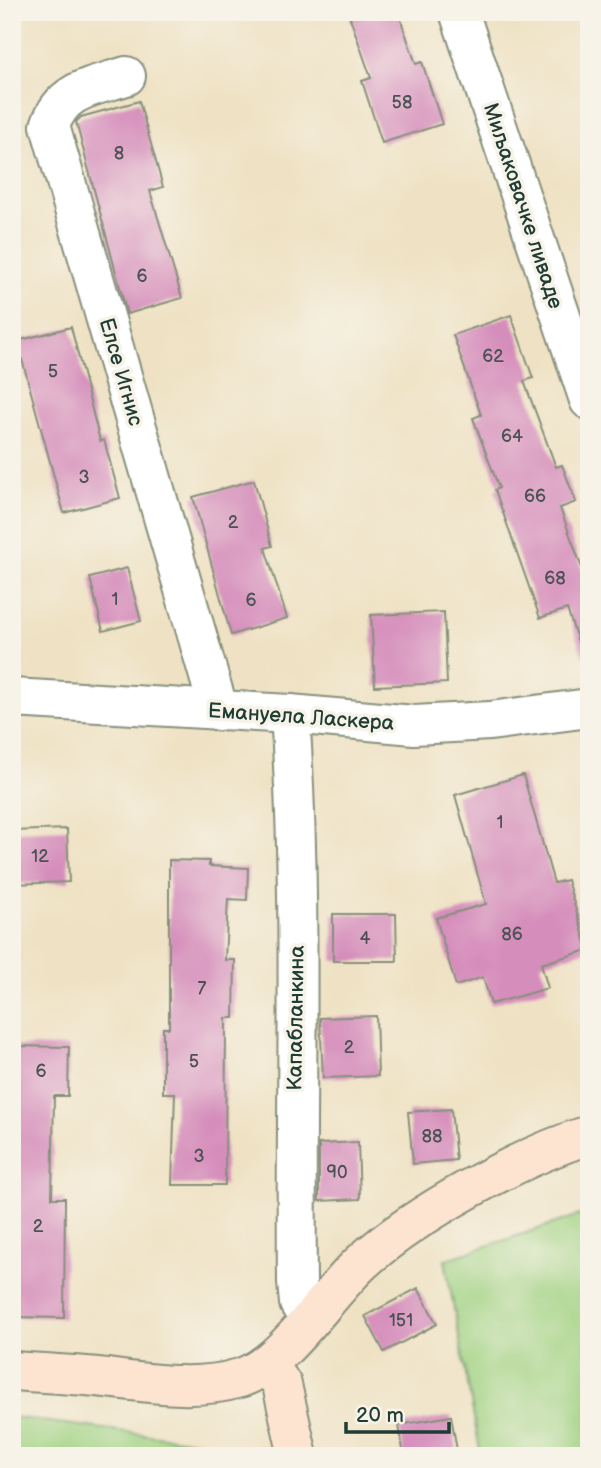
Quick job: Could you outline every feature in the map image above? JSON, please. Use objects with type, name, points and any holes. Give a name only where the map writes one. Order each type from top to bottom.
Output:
[{"type":"street","name":"Миљаковачке ливаде","points":[[459,12],[589,400]]},
{"type":"street","name":"Елсе Игнис","points":[[126,76],[73,93],[55,110],[50,126],[219,711]]},
{"type":"street","name":"Емануела Ласкера","points":[[12,698],[414,724],[447,724],[589,708]]},
{"type":"street","name":"Капабланкина","points":[[290,714],[298,838],[295,1073],[297,1282],[299,1303],[309,1319]]},
{"type":"street","points":[[12,1371],[184,1385],[240,1378],[268,1363],[361,1263],[410,1226],[516,1166],[589,1135]]},
{"type":"street","points":[[268,1363],[282,1385],[298,1456]]},
{"type":"green space","points":[[589,1212],[589,1456],[481,1456],[445,1260]]},
{"type":"green space","points":[[12,1417],[202,1442],[206,1456],[12,1456]]},
{"type":"building","points":[[348,12],[398,12],[416,64],[422,62],[442,124],[382,143],[362,81],[371,78]]},
{"type":"building","points":[[139,101],[163,187],[150,191],[182,298],[127,314],[76,122],[81,117]]},
{"type":"building","points":[[511,315],[533,378],[524,381],[556,467],[562,465],[576,502],[560,508],[589,587],[589,656],[583,657],[567,609],[540,618],[495,490],[499,488],[473,418],[481,415],[453,335]]},
{"type":"building","points":[[71,327],[100,441],[104,440],[120,498],[64,513],[17,341]]},
{"type":"building","points":[[254,480],[272,546],[265,548],[287,618],[231,635],[193,497]]},
{"type":"building","points":[[127,568],[141,621],[103,631],[90,578]]},
{"type":"building","points":[[444,612],[447,683],[375,686],[371,615]]},
{"type":"building","points":[[523,775],[554,883],[567,880],[588,950],[541,964],[548,988],[491,1004],[483,977],[456,986],[436,918],[486,904],[455,795]]},
{"type":"building","points":[[67,829],[69,882],[12,884],[12,831]]},
{"type":"building","points":[[169,860],[209,861],[209,866],[248,868],[247,900],[228,899],[225,960],[235,960],[234,1018],[226,1018],[225,1185],[172,1185],[175,1093],[163,1093],[163,1028],[169,1028]]},
{"type":"building","points":[[333,914],[396,914],[397,961],[333,961]]},
{"type":"building","points":[[376,1016],[378,1076],[323,1078],[320,1018]]},
{"type":"building","points":[[12,1046],[69,1047],[68,1096],[54,1096],[52,1198],[65,1198],[64,1318],[12,1317]]},
{"type":"building","points":[[451,1109],[456,1160],[413,1164],[408,1112]]},
{"type":"building","points":[[358,1142],[360,1199],[319,1201],[319,1144]]},
{"type":"building","points":[[418,1288],[437,1324],[384,1352],[365,1316]]},
{"type":"building","points":[[451,1416],[458,1456],[404,1456],[399,1425]]}]
